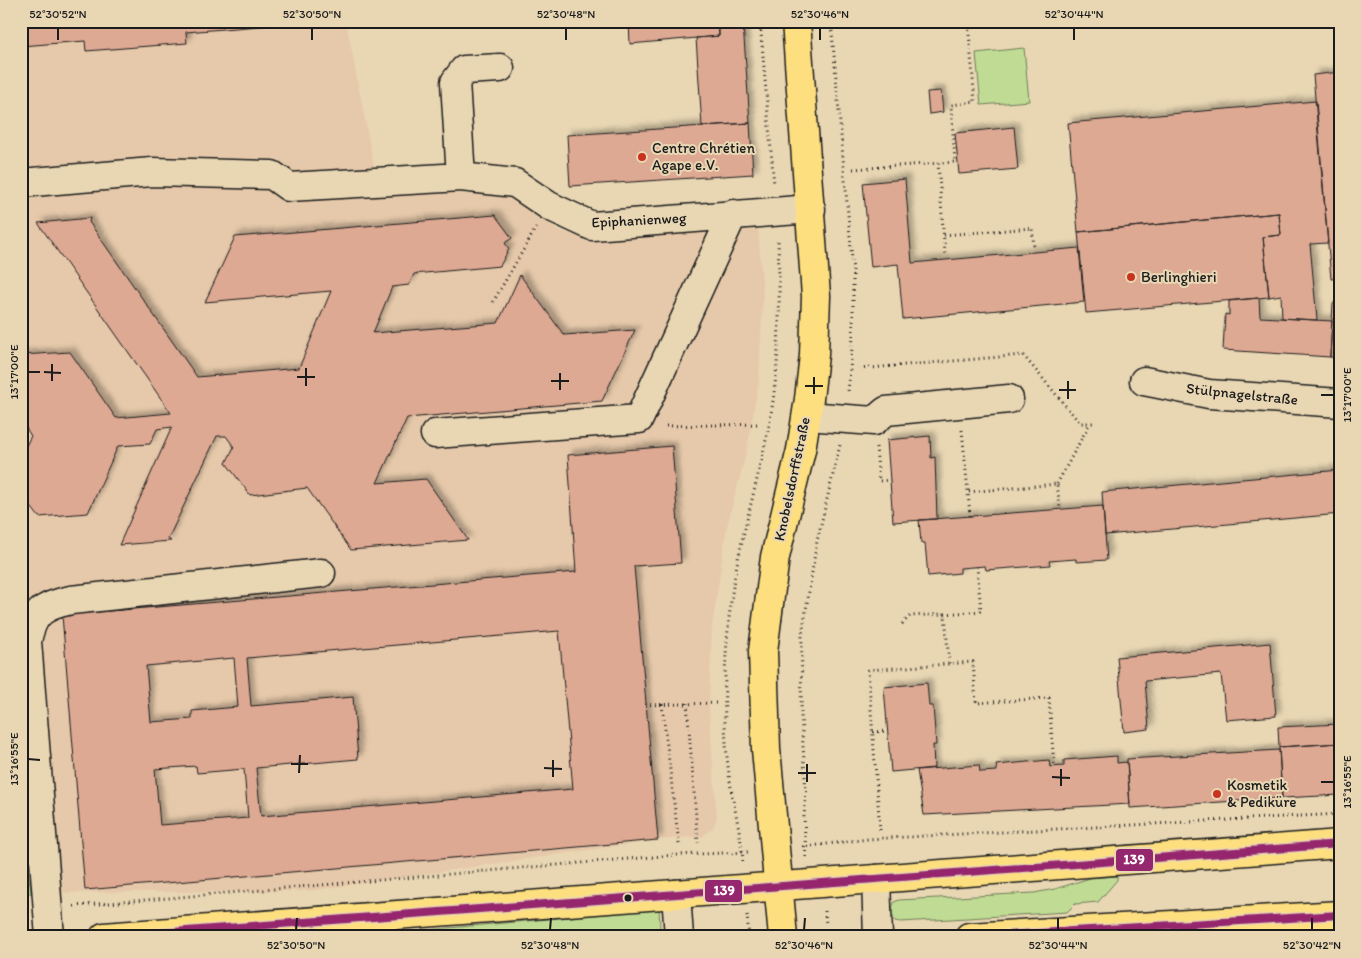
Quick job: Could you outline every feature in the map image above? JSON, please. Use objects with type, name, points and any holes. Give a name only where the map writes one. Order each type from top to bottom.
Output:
[{"type":"main road","name":"Knobelsdorffstraße","points":[[782,937],[766,749],[763,651],[775,557],[801,450],[807,416],[814,355],[816,296],[796,21]]},
{"type":"main road","points":[[104,937],[310,929],[676,894],[1340,844]]},
{"type":"main road","points":[[969,937],[1340,916]]},
{"type":"street","points":[[461,177],[455,82],[464,70],[500,68]]},
{"type":"street","name":"Epiphanienweg","points":[[21,183],[152,172],[272,175],[289,187],[461,177],[515,183],[549,206],[592,226],[811,209]]},
{"type":"street","points":[[435,434],[640,419],[733,214]]},
{"type":"street","name":"Stülpnagelstraße","points":[[1144,381],[1209,394],[1340,403]]},
{"type":"street","points":[[807,416],[874,421],[886,410],[1009,399]]},
{"type":"street","points":[[50,937],[27,641],[30,625],[39,612],[53,604],[71,600],[320,573]]},
{"type":"street","points":[[876,878],[878,937]]},
{"type":"street","points":[[676,894],[679,937]]},
{"type":"path","points":[[760,21],[774,188]]},
{"type":"path","points":[[853,169],[955,162],[951,105],[976,102],[968,21]]},
{"type":"path","points":[[938,163],[945,254]]},
{"type":"path","points":[[493,302],[549,206]]},
{"type":"path","points":[[944,235],[1032,228],[1034,247]]},
{"type":"path","points":[[960,404],[970,516]]},
{"type":"path","points":[[874,421],[879,481],[890,480]]},
{"type":"path","points":[[1060,509],[1058,484],[1090,423]]},
{"type":"path","points":[[658,426],[760,424]]},
{"type":"path","points":[[968,492],[1058,484]]},
{"type":"path","points":[[902,624],[910,616],[981,611],[977,567]]},
{"type":"path","points":[[945,614],[949,664]]},
{"type":"path","points":[[880,830],[868,670],[972,662],[976,704],[1049,698],[1054,766]]},
{"type":"path","points":[[687,703],[698,843]]},
{"type":"path","points":[[646,705],[718,703]]},
{"type":"path","points":[[662,704],[679,844]]},
{"type":"path","points":[[873,732],[888,731]]},
{"type":"path","points":[[831,844],[868,839],[1340,814]]},
{"type":"path","points":[[48,908],[675,855],[719,855]]},
{"type":"path","points":[[825,904],[826,925]]},
{"type":"shaded area","points":[[21,21],[346,21],[379,192],[473,188],[513,194],[557,229],[585,239],[758,225],[763,296],[759,380],[747,450],[727,526],[712,628],[709,707],[717,818],[713,828],[703,836],[658,840],[309,891],[31,893],[21,818]]},
{"type":"green space","points":[[1024,48],[1029,101],[981,105],[976,53]]},
{"type":"green space","points":[[21,818],[31,893],[21,894]]},
{"type":"green space","points":[[1117,876],[1117,880],[1098,902],[1075,904],[1067,912],[901,922],[895,921],[891,913],[894,902],[899,900],[1034,893],[1055,889],[1090,878]]},
{"type":"green space","points":[[659,909],[660,928],[541,937],[349,937]]},
{"type":"building","points":[[21,21],[298,21],[298,23],[186,32],[187,43],[86,51],[85,41],[21,46]]},
{"type":"building","points":[[629,21],[718,21],[719,36],[630,44]]},
{"type":"building","points":[[743,24],[750,123],[702,126],[696,38],[719,36],[719,26]]},
{"type":"building","points":[[1340,72],[1340,278],[1331,279],[1313,75]]},
{"type":"building","points":[[941,91],[943,112],[929,114],[927,92]]},
{"type":"building","points":[[1316,101],[1328,243],[1310,244],[1317,320],[1282,318],[1281,295],[1269,297],[1263,237],[1281,235],[1279,213],[1078,232],[1068,123]]},
{"type":"building","points":[[750,123],[753,174],[570,186],[567,135]]},
{"type":"building","points":[[1014,127],[1018,169],[959,174],[955,133]]},
{"type":"building","points":[[905,179],[912,263],[1079,248],[1084,302],[903,319],[898,264],[871,267],[863,183]]},
{"type":"building","points":[[1279,213],[1281,235],[1263,237],[1269,297],[1086,313],[1078,232]]},
{"type":"building","points":[[495,215],[512,238],[505,243],[509,249],[500,266],[414,274],[409,285],[392,287],[373,333],[498,323],[520,275],[564,335],[635,330],[602,401],[407,418],[377,483],[426,479],[468,540],[351,550],[307,488],[250,495],[226,463],[234,447],[226,436],[217,436],[168,539],[171,541],[119,545],[172,427],[157,429],[150,444],[118,446],[88,513],[39,517],[21,494],[21,456],[31,436],[21,420],[22,355],[70,352],[116,418],[171,413],[38,223],[90,218],[89,222],[197,377],[299,368],[331,291],[205,302],[235,237]]},
{"type":"building","points":[[1259,298],[1260,317],[1332,321],[1330,357],[1223,350],[1225,314],[1229,315],[1229,301]]},
{"type":"building","points":[[1333,303],[1340,304],[1340,358],[1330,357]]},
{"type":"building","points":[[930,436],[931,458],[935,457],[937,519],[893,522],[887,440]]},
{"type":"building","points":[[672,446],[681,563],[634,566],[658,840],[85,890],[62,615],[576,572],[568,455]],"holes":[[[559,631],[573,789],[261,816],[256,768],[358,759],[353,697],[251,706],[247,658]],[[234,658],[238,707],[192,711],[192,719],[151,722],[146,666]],[[196,766],[197,773],[244,769],[248,818],[160,825],[155,769]]]},
{"type":"building","points":[[1340,470],[1340,514],[1105,535],[1102,492]]},
{"type":"building","points":[[1103,506],[1107,560],[1076,562],[1076,559],[1049,561],[1050,565],[986,570],[985,566],[960,568],[960,573],[928,576],[925,543],[921,543],[919,520]]},
{"type":"building","points":[[1270,643],[1276,716],[1226,720],[1221,674],[1145,681],[1149,729],[1124,732],[1117,657]]},
{"type":"building","points":[[927,683],[929,706],[933,706],[936,745],[933,745],[934,768],[891,772],[884,687]]},
{"type":"building","points":[[1340,724],[1340,743],[1279,747],[1278,727]]},
{"type":"building","points":[[1340,743],[1340,795],[1282,798],[1279,747]]},
{"type":"building","points":[[1279,750],[1282,798],[1130,808],[1127,759]]},
{"type":"building","points":[[1117,756],[1117,763],[1127,762],[1130,804],[924,815],[917,770],[979,765],[980,772],[997,771],[996,765],[1049,760],[1050,767],[1064,766],[1064,760]]},
{"type":"transit line","name":"139","points":[[107,937],[1340,844]]},
{"type":"transit line","name":"139","points":[[973,937],[1340,915]]},
{"type":"place","name":"Centre Chrétien Agape e.V.","points":[[642,157]]},
{"type":"place","name":"Berlinghieri","points":[[1131,277]]},
{"type":"place","name":"Kosmetik & Pediküre","points":[[1217,794]]}]
